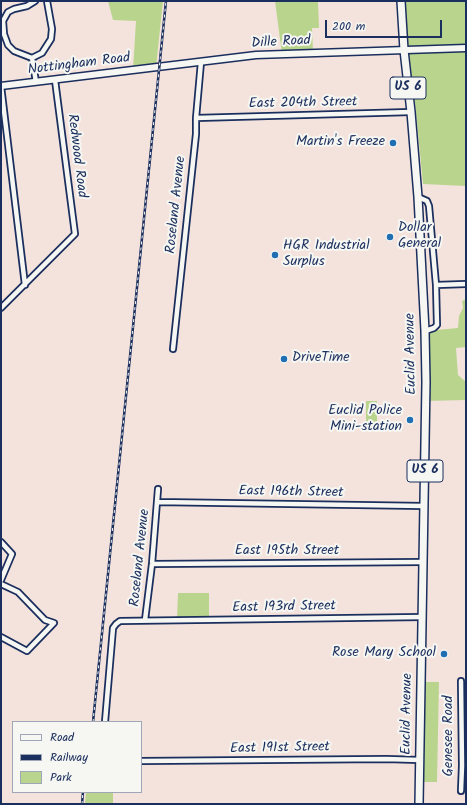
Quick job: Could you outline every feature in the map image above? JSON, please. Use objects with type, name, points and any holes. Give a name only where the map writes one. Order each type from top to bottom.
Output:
[{"type":"main road","name":"Euclid Avenue","points":[[401,1],[404,50],[418,196],[425,331],[426,382],[419,804]]},
{"type":"street","points":[[35,1],[27,6],[8,12],[3,21],[4,34],[8,45],[14,51],[32,58],[42,53],[51,39],[52,29],[47,1]]},
{"type":"street","name":"Dille Road","points":[[159,67],[256,55],[466,48]]},
{"type":"street","points":[[32,58],[36,82]]},
{"type":"street","name":"Roseland Avenue","points":[[173,350],[196,134],[201,62]]},
{"type":"street","name":"Nottingham Road","points":[[1,86],[159,67]]},
{"type":"street","name":"Redwood Road","points":[[25,285],[75,234],[55,80]]},
{"type":"street","points":[[1,86],[25,285],[1,308]]},
{"type":"street","name":"East 204th Street","points":[[196,118],[411,112]]},
{"type":"street","points":[[418,196],[427,201],[429,206],[436,286],[437,325],[434,328],[425,331]]},
{"type":"street","points":[[436,286],[466,284]]},
{"type":"street","name":"Roseland Avenue","points":[[105,721],[113,628],[120,622],[145,620],[152,564],[158,489]]},
{"type":"street","name":"East 196th Street","points":[[157,502],[424,506]]},
{"type":"street","points":[[1,542],[12,554],[1,580]]},
{"type":"street","name":"East 195th Street","points":[[152,564],[423,562]]},
{"type":"street","points":[[1,584],[18,592],[45,620],[54,623],[27,651],[1,637]]},
{"type":"street","name":"East 193rd Street","points":[[145,620],[423,617]]},
{"type":"street","name":"Genesee Road","points":[[461,681],[464,766],[461,791]]},
{"type":"street","name":"East 191st Street","points":[[142,761],[420,760]]},
{"type":"green space","points":[[108,1],[163,1],[156,67],[133,70],[136,21],[113,20]]},
{"type":"green space","points":[[275,1],[318,1],[319,28],[312,28],[313,53],[282,54]]},
{"type":"green space","points":[[401,1],[466,1],[466,186],[423,184],[415,102],[410,101]]},
{"type":"green space","points":[[466,299],[466,347],[456,348],[458,375],[466,382],[466,400],[426,401],[425,331],[458,328],[459,316],[463,308],[462,301]]},
{"type":"green space","points":[[366,401],[377,401],[377,428],[366,428]]},
{"type":"green space","points":[[178,593],[209,593],[209,620],[177,620]]},
{"type":"green space","points":[[422,682],[439,682],[437,782],[420,782]]},
{"type":"green space","points":[[86,793],[113,793],[113,804],[85,804]]},
{"type":"railway","points":[[93,721],[166,1]]},
{"type":"railway","points":[[82,804],[83,793]]},
{"type":"place","name":"Martin's Freeze","points":[[393,143]]},
{"type":"place","name":"Dollar General","points":[[390,237]]},
{"type":"place","name":"HGR Industrial Surplus","points":[[275,255]]},
{"type":"place","name":"DriveTime","points":[[284,359]]},
{"type":"place","name":"Euclid Police Mini-station","points":[[410,420]]},
{"type":"place","name":"Rose Mary School","points":[[444,654]]}]
